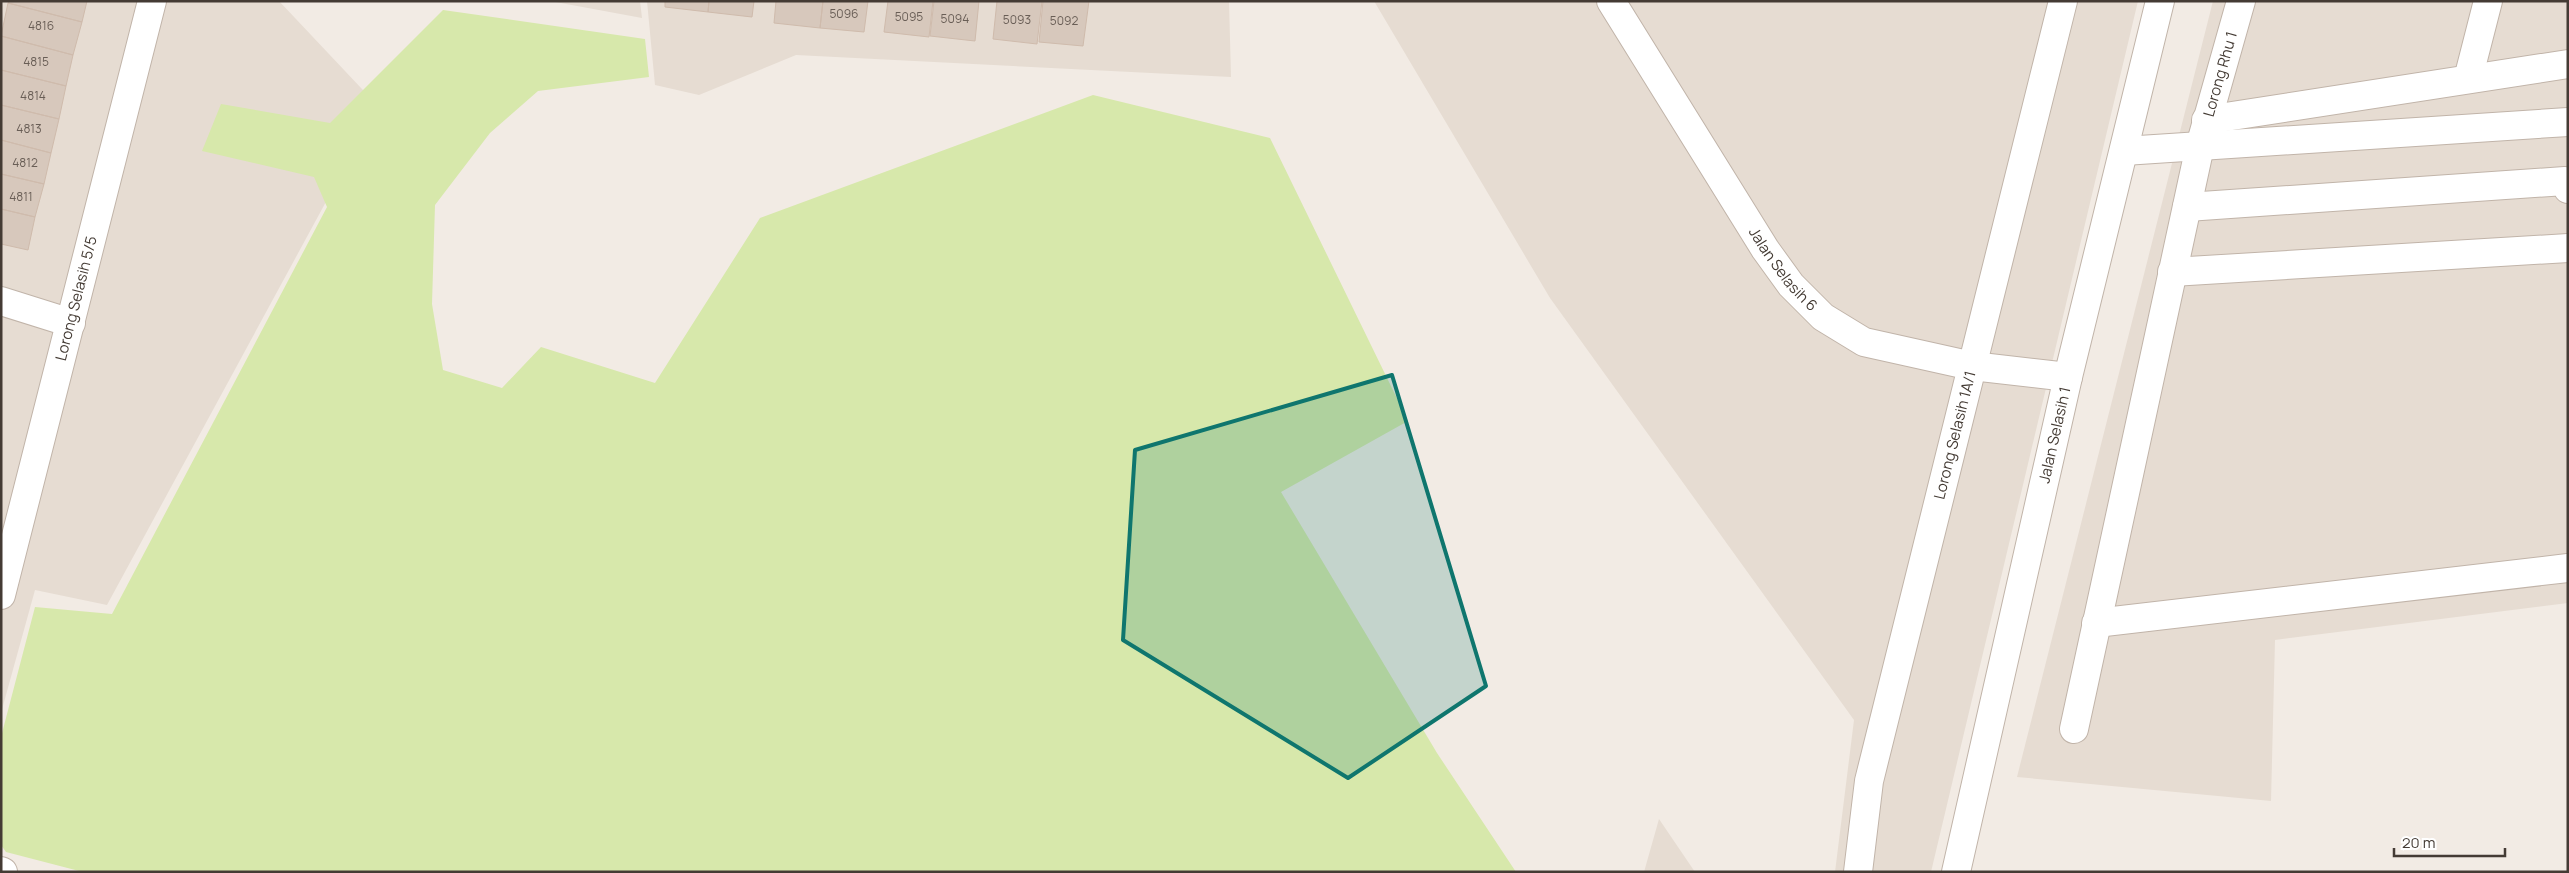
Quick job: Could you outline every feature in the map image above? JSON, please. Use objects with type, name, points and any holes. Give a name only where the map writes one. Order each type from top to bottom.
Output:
[{"type":"street","name":"Lorong Selasih 5/5","points":[[1,595],[152,1]]},
{"type":"street","name":"Jalan Selasih 6","points":[[1611,1],[1765,249],[1798,292],[1823,317],[1864,342],[1972,366],[2068,376]]},
{"type":"street","name":"Lorong Selasih 1A/1","points":[[1858,872],[1869,781],[2062,1]]},
{"type":"street","name":"Jalan Selasih 1","points":[[1956,872],[2068,376],[2160,1]]},
{"type":"street","name":"Lorong Rhu 1","points":[[2074,729],[2200,146],[2241,1]]},
{"type":"street","points":[[2468,80],[2488,1]]},
{"type":"street","points":[[2206,120],[2568,64]]},
{"type":"street","points":[[2124,151],[2568,122]]},
{"type":"street","points":[[2187,207],[2566,185]]},
{"type":"street","points":[[2172,272],[2568,248]]},
{"type":"street","points":[[1,302],[71,323]]},
{"type":"street","points":[[2096,623],[2568,568]]},
{"type":"highlighted area","points":[[1392,375],[1486,686],[1348,778],[1123,640],[1135,450]]},
{"type":"shaded area","points":[[1,1],[279,1],[378,106],[107,605],[35,590],[1,713]]},
{"type":"shaded area","points":[[550,1],[640,1],[642,18]]},
{"type":"shaded area","points":[[647,1],[1229,1],[1231,77],[796,55],[699,95],[655,85]]},
{"type":"shaded area","points":[[1374,1],[2138,1],[1931,872],[1835,872],[1854,720],[1550,298]]},
{"type":"shaded area","points":[[2213,1],[2568,1],[2568,603],[2275,640],[2271,801],[2017,777]]},
{"type":"shaded area","points":[[1659,819],[1695,872],[1644,872]]},
{"type":"green space","points":[[443,10],[645,39],[649,77],[538,91],[490,133],[435,205],[432,304],[443,370],[502,388],[541,347],[655,383],[760,218],[1093,95],[1270,138],[1408,421],[1281,492],[1437,753],[1516,872],[83,872],[6,852],[1,845],[1,737],[35,607],[112,614],[327,207],[314,177],[202,151],[221,104],[330,123]]},
{"type":"building","points":[[9,1],[87,1],[82,22],[8,3]]},
{"type":"building","points":[[665,1],[709,1],[708,12],[665,7]]},
{"type":"building","points":[[709,1],[754,1],[752,17],[708,12]]},
{"type":"building","points":[[776,1],[823,1],[820,28],[774,23]]},
{"type":"building","points":[[823,1],[868,1],[864,32],[820,28]]},
{"type":"building","points":[[888,1],[933,1],[929,37],[884,32]]},
{"type":"building","points":[[934,1],[979,1],[975,41],[930,36]]},
{"type":"building","points":[[997,1],[1042,1],[1037,44],[993,39]]},
{"type":"building","points":[[1043,1],[1089,1],[1083,46],[1039,42]]},
{"type":"building","points":[[8,3],[82,22],[73,55],[1,36]]},
{"type":"building","points":[[1,36],[73,55],[66,86],[1,70]]},
{"type":"building","points":[[1,70],[66,86],[59,119],[1,105]]},
{"type":"building","points":[[1,105],[59,119],[51,153],[1,140]]},
{"type":"building","points":[[1,140],[51,153],[44,184],[1,174]]},
{"type":"building","points":[[1,174],[44,184],[35,217],[1,209]]},
{"type":"building","points":[[1,209],[35,217],[28,250],[1,244]]}]
